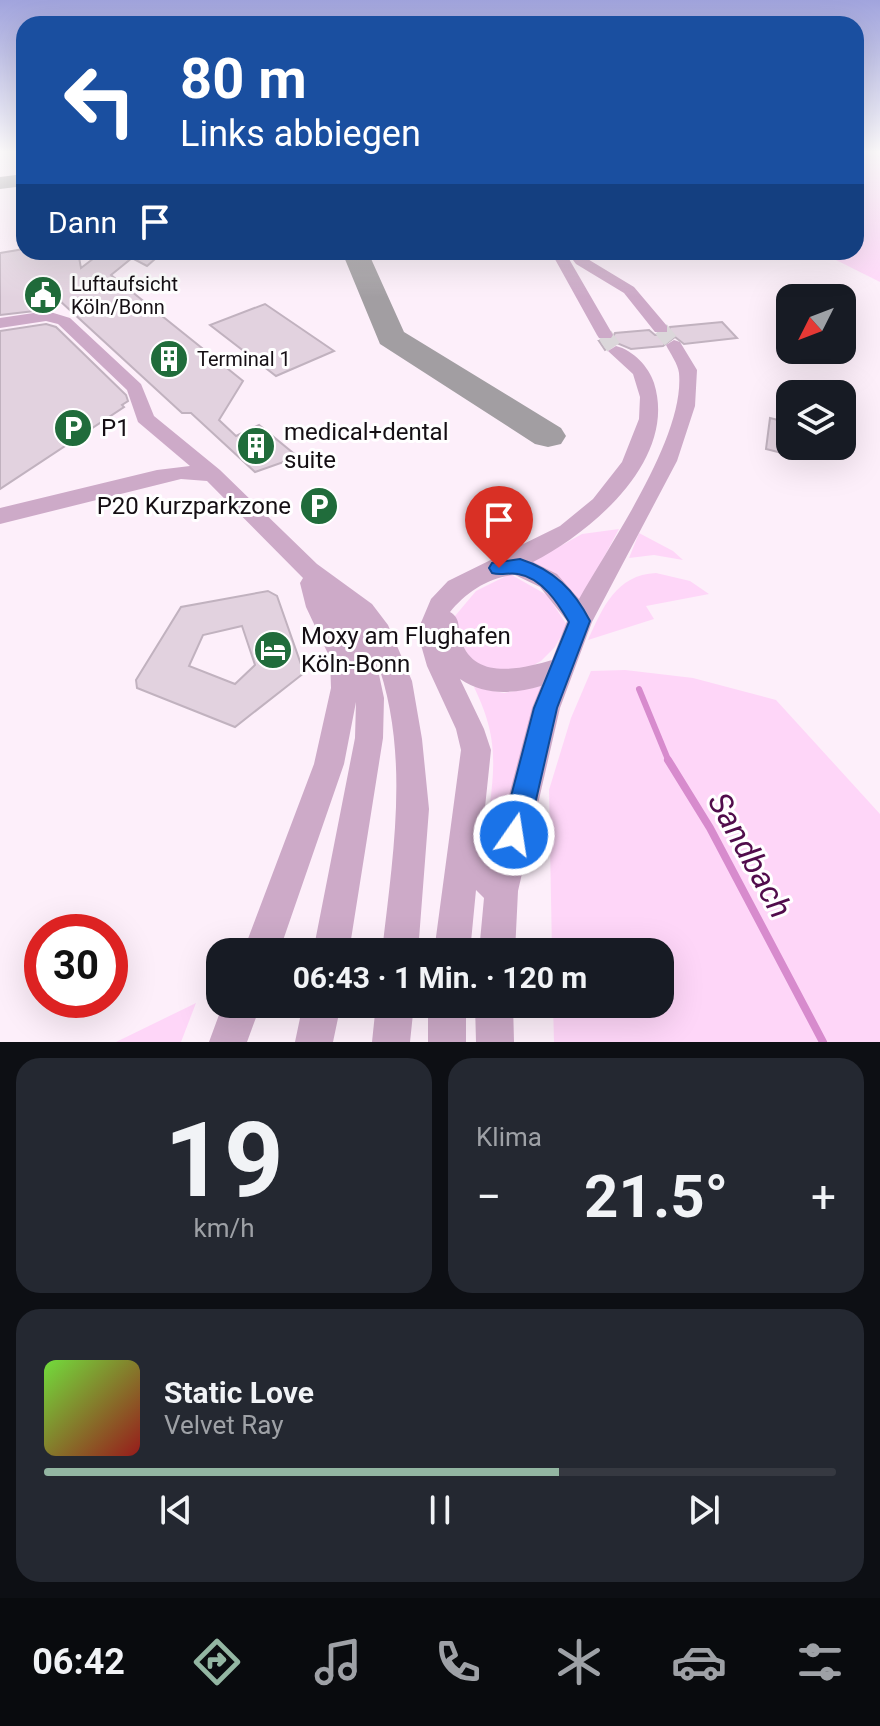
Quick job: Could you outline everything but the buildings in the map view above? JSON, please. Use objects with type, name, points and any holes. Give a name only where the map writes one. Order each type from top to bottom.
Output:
[{"type":"street","points":[[453,938],[476,750],[472,728],[443,671],[431,632],[436,610],[452,592],[534,551],[581,522],[611,492],[631,465],[642,442],[648,417],[648,389],[638,369],[610,343],[563,260]]},
{"type":"street","points":[[498,938],[501,891],[546,708],[580,621],[667,461],[688,393],[688,370],[668,337],[629,290],[580,260]]},
{"type":"street","points":[[0,323],[47,312],[61,312],[77,319],[143,380],[153,419],[174,446],[327,595],[354,633],[369,679],[371,722],[333,938]]},
{"type":"street","points":[[0,323],[43,319],[64,321],[135,388],[145,418],[213,475],[309,570],[363,611],[379,632],[398,681],[408,739],[413,809],[401,938]]},
{"type":"street","points":[[0,516],[181,472],[213,475]]},
{"type":"street","points":[[499,568],[520,567],[545,578],[564,595],[580,621]]},
{"type":"street","points":[[266,938],[329,764],[345,688],[343,658],[318,607],[309,570]]},
{"type":"street","points":[[452,592],[447,637],[454,655],[472,674],[503,682],[561,668]]},
{"type":"street","points":[[460,871],[481,872],[501,891]]},
{"type":"street","points":[[228,1042],[237,1018]]},
{"type":"street","points":[[391,1042],[394,1018]]},
{"type":"street","points":[[447,1018],[447,1042]]},
{"type":"street","points":[[494,1018],[495,1042]]},
{"type":"shaded area","points":[[0,201],[16,201],[16,260],[864,260],[864,201],[880,201],[880,1042],[0,1042]]},
{"type":"shaded area","points":[[864,201],[880,201],[880,282],[836,260],[864,260]]},
{"type":"shaded area","points":[[619,529],[578,606],[526,565],[582,534]]},
{"type":"shaded area","points":[[639,533],[673,551],[683,560],[654,555],[629,558]]},
{"type":"shaded area","points":[[656,573],[690,581],[709,594],[646,606],[654,619],[588,640],[599,616],[621,586],[642,575]]},
{"type":"shaded area","points":[[510,574],[547,595],[567,625],[555,647],[541,661],[525,670],[486,669],[469,657],[453,624],[455,616],[476,591]]},
{"type":"shaded area","points":[[625,670],[693,678],[776,700],[880,814],[880,1042],[554,1042],[553,1018],[674,1018],[674,938],[552,938],[549,790],[571,718],[591,671]]},
{"type":"shaded area","points":[[540,686],[543,690],[506,809],[490,804],[492,744],[486,717],[474,687],[504,693]]},
{"type":"shaded area","points":[[196,1003],[181,1042],[116,1042]]},
{"type":"waterway","name":"Sandbach","points":[[639,689],[669,761]]},
{"type":"waterway","name":"Sandbach","points":[[669,761],[710,828],[823,1042]]},
{"type":"taxiway","points":[[358,260],[391,337],[548,436]]},
{"type":"tunnel","points":[[661,329],[674,345]]},
{"type":"tunnel","points":[[605,335],[616,351]]},
{"type":"place","name":"Luftaufsicht Köln/Bonn","points":[[43,295]]},
{"type":"place","name":"Terminal 1","points":[[169,359]]},
{"type":"place","name":"P1","points":[[73,428]]},
{"type":"place","name":"medical+dental suite","points":[[256,446]]},
{"type":"place","name":"P20 Kurzparkzone","points":[[319,506]]},
{"type":"place","name":"Moxy am Flughafen Köln-Bonn","points":[[273,650]]},
{"type":"route","points":[[499,568],[520,567],[545,578],[564,595],[580,621],[546,708],[514,835]]}]
